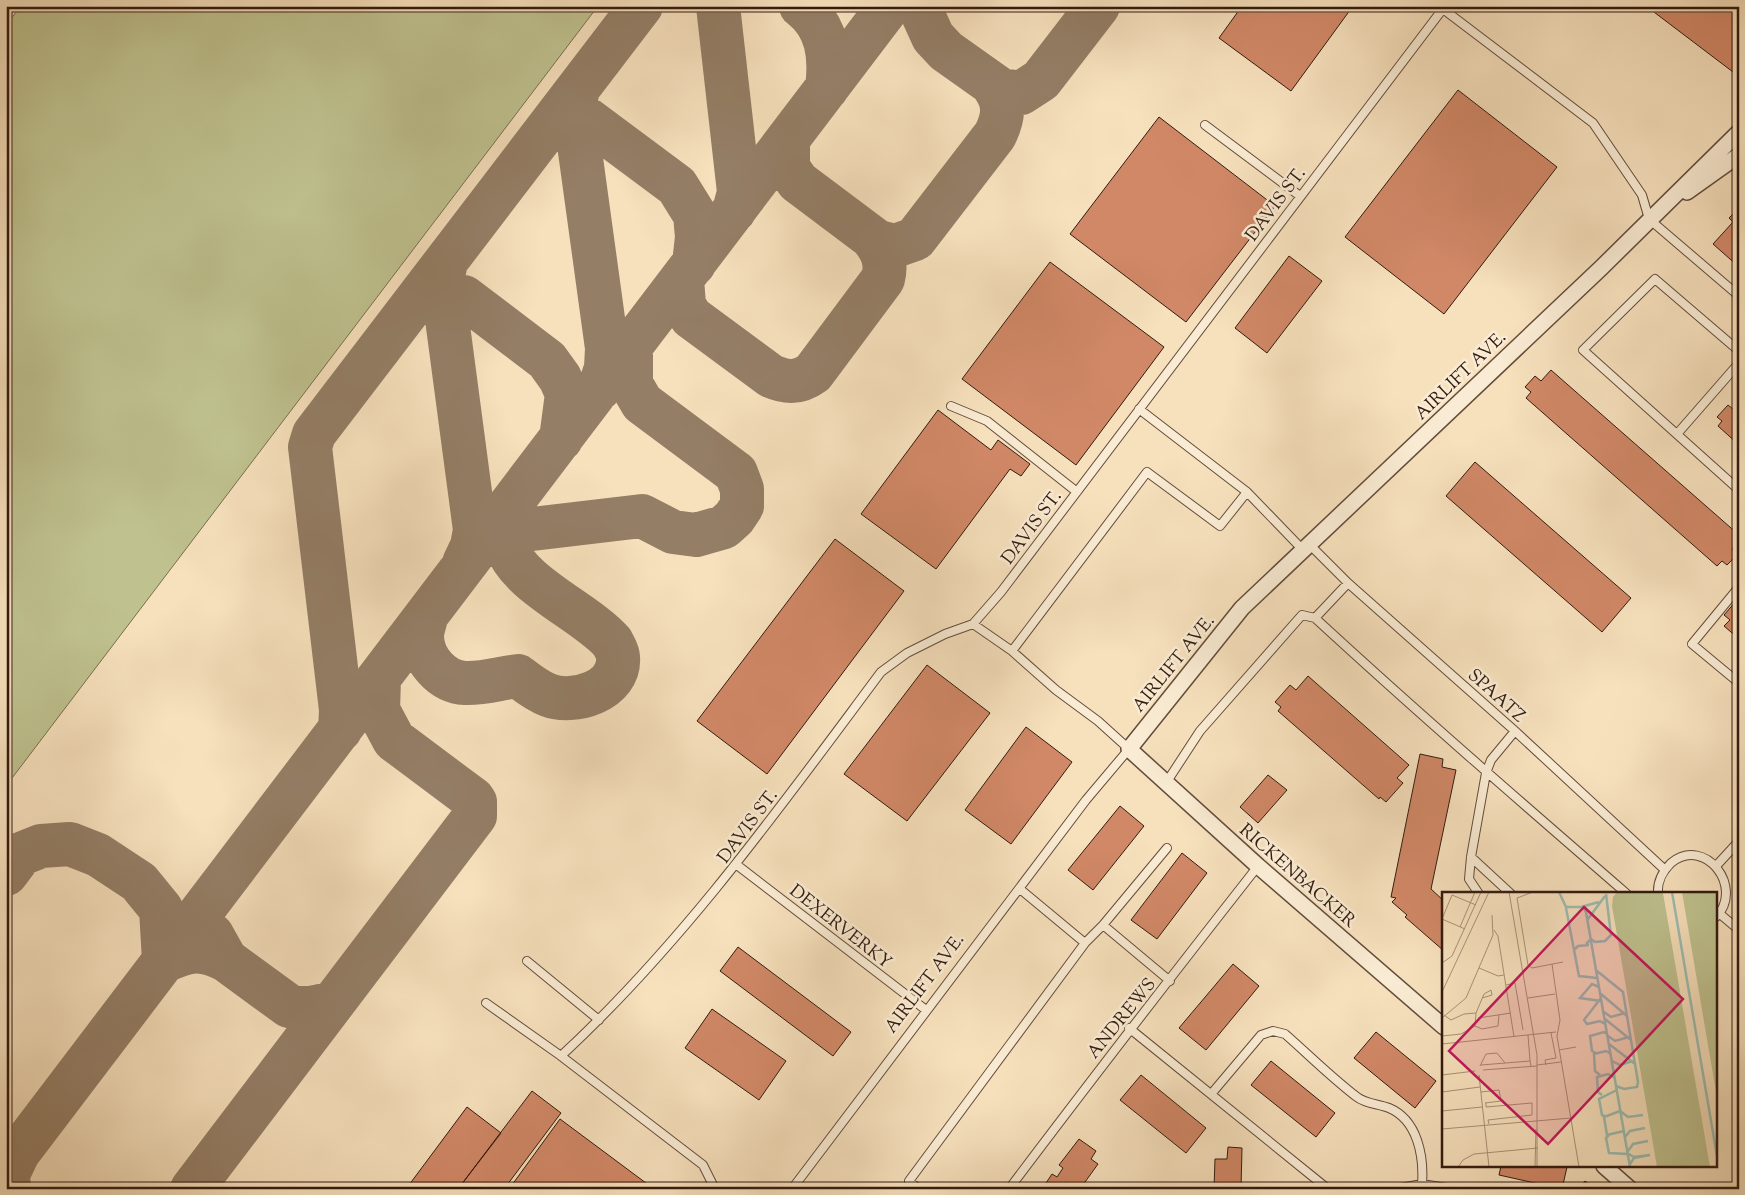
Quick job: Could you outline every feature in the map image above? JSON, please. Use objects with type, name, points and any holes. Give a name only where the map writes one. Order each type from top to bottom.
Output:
[{"type":"street","name":"AIRLIFT AVE.","points":[[1128,749],[1242,608],[1739,132]]},
{"type":"street","name":"AIRLIFT AVE.","points":[[1649,219],[1739,155]]},
{"type":"street","name":"RICKENBACKER","points":[[1128,749],[1258,866],[1442,1025]]},
{"type":"street","points":[[1606,1168],[1630,1189]]},
{"type":"lane","name":"DAVIS ST.","points":[[561,1056],[600,1020],[681,932],[737,865],[881,672],[908,653],[973,624],[1077,492],[1444,8]]},
{"type":"lane","points":[[1444,8],[1594,123],[1642,195],[1649,219],[1739,296]]},
{"type":"lane","points":[[1205,125],[1300,196]]},
{"type":"lane","points":[[1739,351],[1655,279],[1583,350],[1739,490]]},
{"type":"lane","points":[[1677,434],[1739,363]]},
{"type":"lane","points":[[951,406],[986,422],[1077,492]]},
{"type":"lane","name":"SPAATZ","points":[[1139,409],[1247,492],[1306,547],[1515,731],[1664,870]]},
{"type":"lane","points":[[1012,651],[1147,472],[1220,526],[1247,492]]},
{"type":"lane","points":[[1315,618],[1348,583]]},
{"type":"lane","points":[[1739,587],[1692,644],[1739,683]]},
{"type":"lane","points":[[1166,783],[1200,732],[1302,615],[1315,618],[1460,747],[1486,773],[1625,892]]},
{"type":"lane","points":[[973,624],[1012,651],[1056,690],[1098,721],[1128,749]]},
{"type":"lane","points":[[1478,892],[1469,879],[1470,857],[1486,773],[1490,760],[1515,731]]},
{"type":"lane","name":"AIRLIFT AVE.","points":[[792,1189],[1086,800],[1128,749]]},
{"type":"lane","points":[[1717,865],[1739,841]]},
{"type":"lane","points":[[919,1189],[909,1181],[1085,943],[1103,925],[1167,848]]},
{"type":"lane","points":[[1658,892],[1659,881],[1664,870],[1676,859],[1686,856],[1708,858],[1724,873],[1728,894],[1718,915],[1739,930]]},
{"type":"lane","points":[[1470,857],[1509,892]]},
{"type":"lane","name":"DEXERVERKY","points":[[737,865],[926,1010]]},
{"type":"lane","name":"ANDREWS","points":[[1009,1189],[1130,1028],[1170,981],[1258,866]]},
{"type":"lane","points":[[1020,889],[1085,943]]},
{"type":"lane","points":[[1103,925],[1170,981]]},
{"type":"lane","points":[[527,961],[600,1020]]},
{"type":"lane","points":[[486,1003],[561,1056],[703,1165],[715,1189]]},
{"type":"lane","points":[[1130,1028],[1328,1189]]},
{"type":"lane","points":[[1212,1093],[1261,1035],[1273,1031],[1285,1034],[1359,1098],[1390,1108],[1406,1120],[1420,1144],[1423,1163],[1422,1184]]},
{"type":"lane","points":[[1395,1189],[1422,1184],[1440,1185],[1453,1189]]},
{"type":"green space","points":[[21,6],[598,6],[6,786],[6,25]]},
{"type":"building","points":[[1242,6],[1353,6],[1291,91],[1219,38]]},
{"type":"building","points":[[1646,6],[1734,6],[1739,10],[1739,65],[1733,72]]},
{"type":"building","points":[[1458,90],[1557,167],[1444,314],[1345,237]]},
{"type":"building","points":[[1159,117],[1275,206],[1186,322],[1070,234]]},
{"type":"building","points":[[1736,211],[1739,213],[1739,267],[1713,244],[1733,222],[1729,218]]},
{"type":"building","points":[[1289,256],[1322,281],[1267,353],[1235,328]]},
{"type":"building","points":[[1050,262],[1164,347],[1076,465],[962,379]]},
{"type":"building","points":[[1551,370],[1739,535],[1739,541],[1732,549],[1738,554],[1727,565],[1722,561],[1717,566],[1526,398],[1531,392],[1525,387],[1535,376],[1541,381]]},
{"type":"building","points":[[1739,402],[1739,445],[1718,426],[1722,421],[1717,417],[1728,405],[1733,409]]},
{"type":"building","points":[[938,410],[991,450],[998,440],[1030,464],[1021,476],[1010,469],[936,569],[861,514]]},
{"type":"building","points":[[1475,462],[1631,598],[1602,632],[1446,496]]},
{"type":"building","points":[[835,539],[904,591],[767,774],[697,721]]},
{"type":"building","points":[[1736,601],[1739,603],[1739,639],[1724,626],[1730,620],[1724,615]]},
{"type":"building","points":[[927,665],[990,713],[907,821],[844,774]]},
{"type":"building","points":[[1308,676],[1409,765],[1397,778],[1403,783],[1386,802],[1380,797],[1379,799],[1278,711],[1281,707],[1275,702],[1290,685],[1296,690]]},
{"type":"building","points":[[1026,727],[1072,762],[1011,844],[965,810]]},
{"type":"building","points":[[1420,754],[1443,759],[1442,767],[1456,770],[1431,889],[1442,899],[1442,949],[1405,917],[1407,915],[1392,902],[1396,898],[1391,897]]},
{"type":"building","points":[[1268,775],[1287,790],[1258,823],[1240,807]]},
{"type":"building","points":[[1120,806],[1144,826],[1093,890],[1068,870]]},
{"type":"building","points":[[1182,853],[1207,873],[1157,939],[1131,920]]},
{"type":"building","points":[[738,947],[851,1032],[833,1056],[720,971]]},
{"type":"building","points":[[1233,964],[1259,986],[1206,1050],[1179,1028]]},
{"type":"building","points":[[712,1009],[786,1061],[759,1100],[685,1048]]},
{"type":"building","points":[[1376,1032],[1436,1081],[1415,1108],[1354,1058]]},
{"type":"building","points":[[1271,1061],[1335,1113],[1316,1137],[1251,1085]]},
{"type":"building","points":[[1141,1075],[1206,1128],[1186,1153],[1120,1100]]},
{"type":"building","points":[[532,1091],[561,1113],[504,1189],[458,1189]]},
{"type":"building","points":[[467,1107],[501,1133],[458,1189],[406,1189]]},
{"type":"building","points":[[560,1119],[654,1189],[509,1189]]},
{"type":"building","points":[[1079,1139],[1096,1151],[1091,1159],[1098,1164],[1080,1189],[1042,1189],[1052,1174],[1057,1177],[1063,1168],[1059,1165]]},
{"type":"building","points":[[1228,1147],[1242,1148],[1241,1189],[1214,1189],[1215,1159],[1227,1159]]},
{"type":"building","points":[[1501,1168],[1567,1168],[1562,1189],[1499,1175]]},
{"type":"building","points":[[1585,1181],[1595,1189],[1579,1189]]},
{"type":"taxiway","points":[[340,730],[341,710],[310,447],[314,434],[641,6]]},
{"type":"taxiway","points":[[718,6],[739,192],[734,211]]},
{"type":"taxiway","points":[[801,6],[817,23],[826,43],[828,54],[827,88]]},
{"type":"taxiway","points":[[9,1189],[8,1174],[18,1153],[889,6]]},
{"type":"taxiway","points":[[919,6],[933,37],[946,51],[1001,90],[1021,93],[1041,80],[1098,6]]},
{"type":"taxiway","points":[[788,140],[788,168],[798,182],[878,242],[895,246],[915,239],[995,135],[1001,121],[1002,108],[999,96],[991,83]]},
{"type":"taxiway","points":[[577,90],[575,115],[607,348],[606,368],[599,389]]},
{"type":"taxiway","points":[[556,126],[565,121],[587,119],[677,186],[695,215],[697,237],[694,264]]},
{"type":"taxiway","points":[[682,279],[684,305],[691,317],[771,376],[788,381],[803,379],[813,373],[883,279],[885,268],[883,258],[873,239]]},
{"type":"taxiway","points":[[446,262],[442,281],[475,530],[472,546],[464,563]]},
{"type":"taxiway","points":[[420,299],[444,294],[464,297],[547,360],[560,378],[567,394],[561,439]]},
{"type":"taxiway","points":[[482,543],[507,532],[642,516],[673,532],[696,535],[724,527],[734,518],[742,506],[742,489],[736,473],[642,403],[631,384],[631,352]]},
{"type":"taxiway","points":[[426,617],[422,631],[425,653],[441,674],[457,682],[478,683],[518,676],[532,687],[548,695],[558,698],[570,698],[594,692],[604,687],[612,679],[617,669],[618,657],[612,642],[586,620],[538,585],[513,559],[505,541],[506,511]]},
{"type":"taxiway","points":[[192,1189],[475,816],[475,802],[473,799],[394,740],[378,710],[379,679]]},
{"type":"taxiway","points":[[6,874],[21,854],[41,846],[70,844],[98,855],[139,882],[161,909],[164,961],[188,952],[209,953],[226,960]]},
{"type":"taxiway","points":[[212,935],[226,960],[289,1006],[312,1008],[334,1002]]}]
